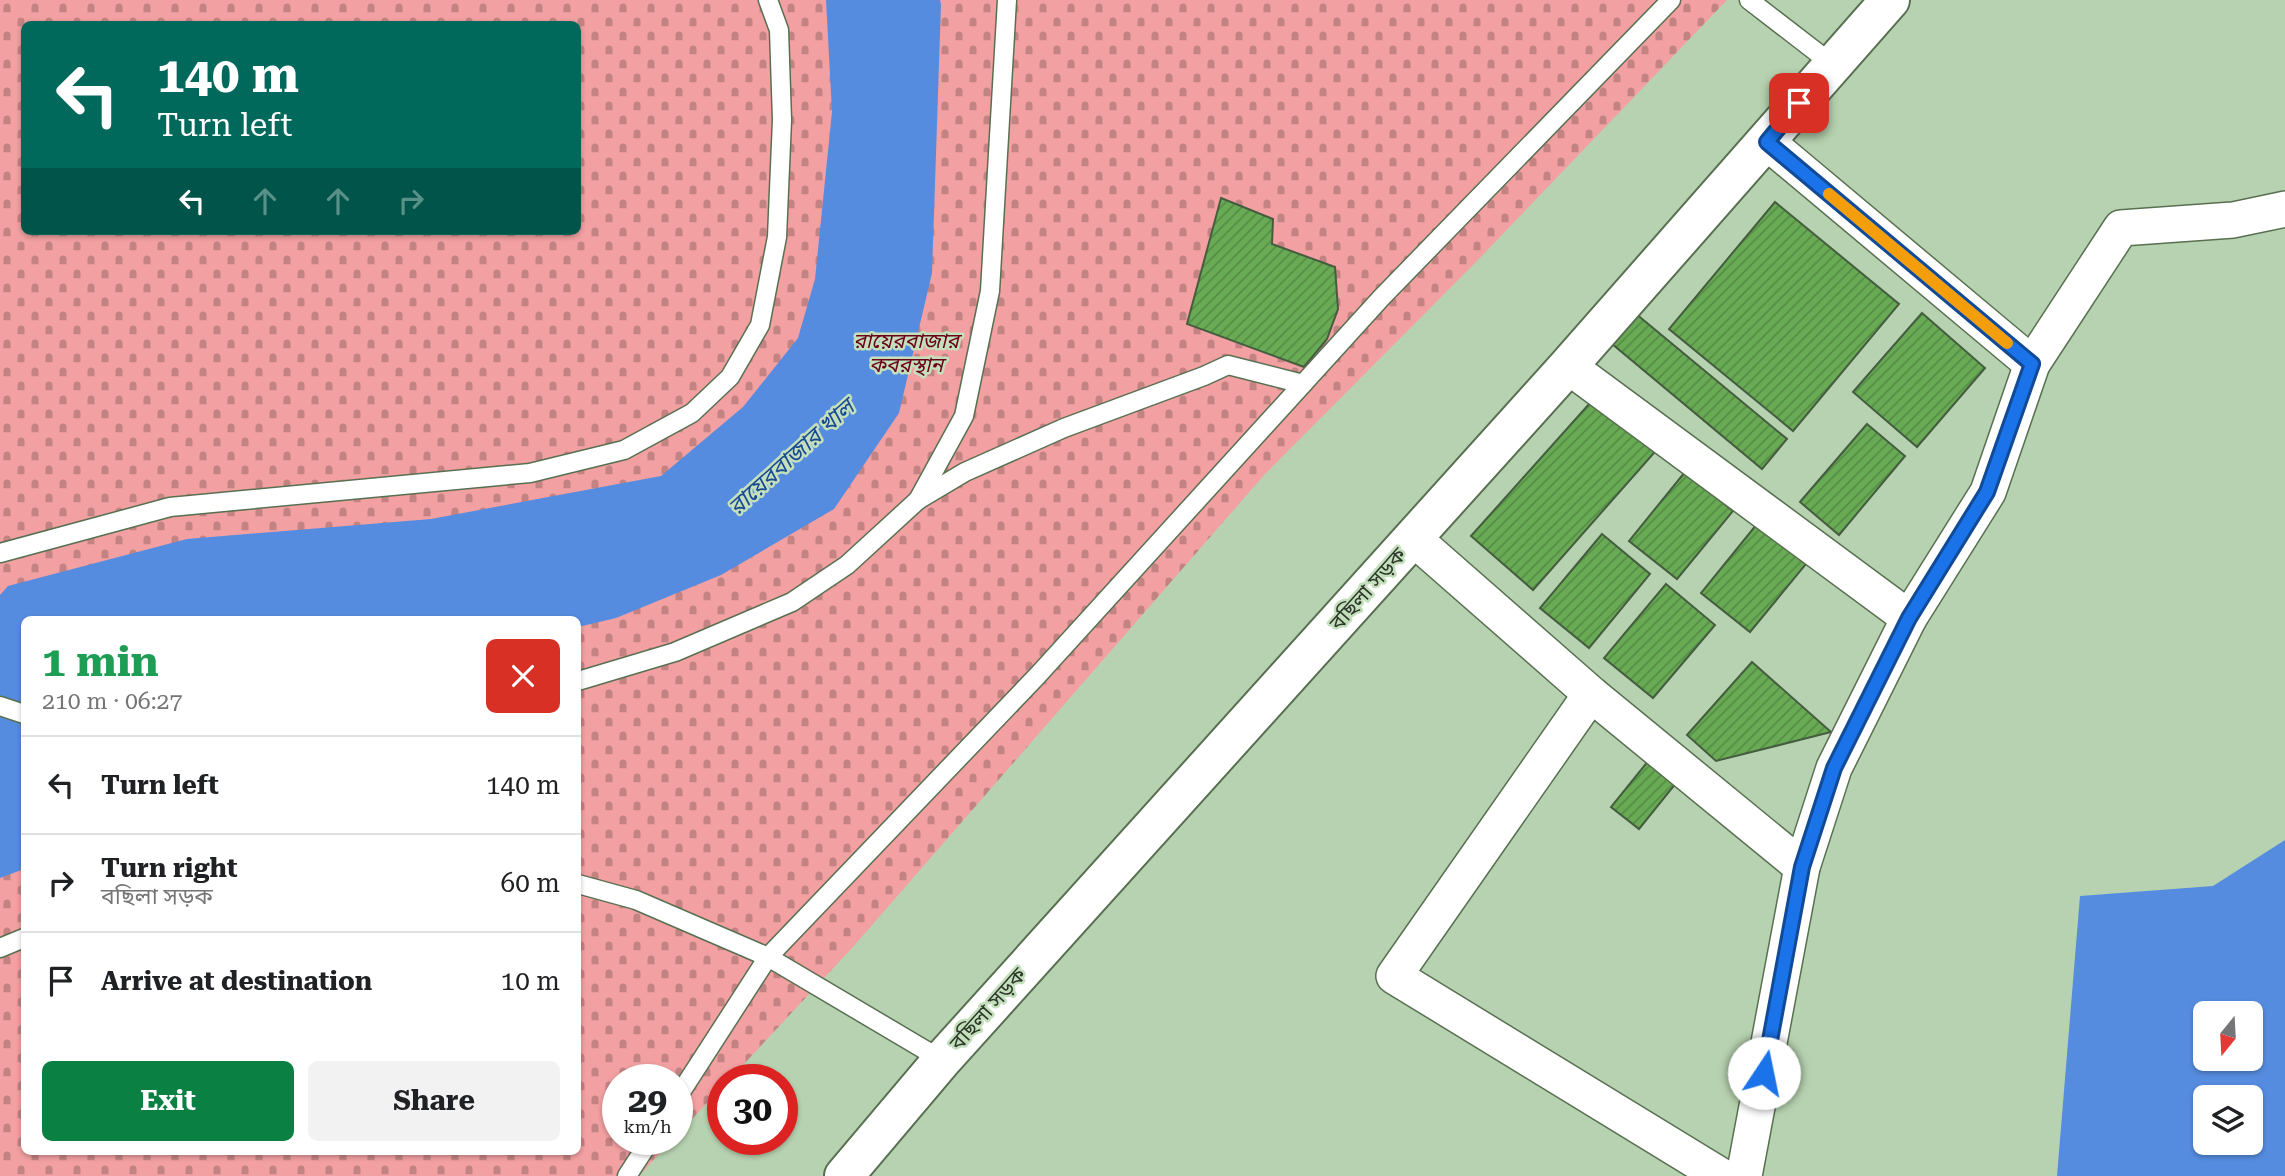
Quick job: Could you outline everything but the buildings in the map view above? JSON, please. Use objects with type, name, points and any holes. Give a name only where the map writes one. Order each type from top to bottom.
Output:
[{"type":"main road","name":"বছিলা সড়ক","points":[[844,1176],[942,1060],[1568,366],[1889,0]]},
{"type":"street","points":[[1767,142],[2032,364]]},
{"type":"street","points":[[1744,1176],[1802,867],[1834,768],[1909,618],[1987,492],[2032,364],[2121,228],[2233,220],[2285,209]]},
{"type":"street","points":[[1568,366],[1909,618]]},
{"type":"street","points":[[1413,538],[1591,694],[1802,867]]},
{"type":"street","points":[[1591,694],[1394,976],[1721,1176]]},
{"type":"lane","points":[[0,553],[170,507],[530,473],[624,450],[692,413],[730,377],[760,325],[775,250],[782,120],[779,30],[768,0]]},
{"type":"lane","points":[[918,500],[964,415],[990,291],[1007,0]]},
{"type":"lane","points":[[693,1073],[768,957],[1038,675],[1382,297],[1671,0]]},
{"type":"lane","points":[[1749,0],[1832,64]]},
{"type":"lane","points":[[581,680],[675,652],[792,602],[847,565],[918,500],[965,472],[1064,428],[1228,365],[1303,384]]},
{"type":"lane","points":[[0,706],[21,713]]},
{"type":"lane","points":[[581,885],[636,900],[768,957],[942,1060]]},
{"type":"lane","points":[[0,948],[21,939]]},
{"type":"lane","points":[[627,1176],[641,1155]]},
{"type":"green space","name":"রায়েরবাজার কবরস্থান","points":[[0,0],[1727,0],[1475,263],[1265,474],[852,948],[744,1064],[707,1064],[707,1103],[693,1118],[693,1064],[602,1064],[602,1155],[658,1155],[639,1176],[0,1176]]},
{"type":"water","name":"রায়েরবাজার খাল","points":[[826,0],[940,0],[932,273],[899,413],[834,509],[721,575],[616,618],[581,626],[581,616],[21,616],[21,870],[0,878],[0,595],[8,586],[187,539],[431,519],[661,476],[743,407],[798,338],[815,279],[832,112]]},
{"type":"water","points":[[2285,840],[2285,1176],[2057,1176],[2080,896],[2213,886]]},
{"type":"slow traffic","points":[[1829,194],[2007,343]]},
{"type":"route","points":[[1764,1073],[1802,867],[1834,768],[1909,618],[1987,492],[2032,364],[1767,142],[1799,103]]}]
